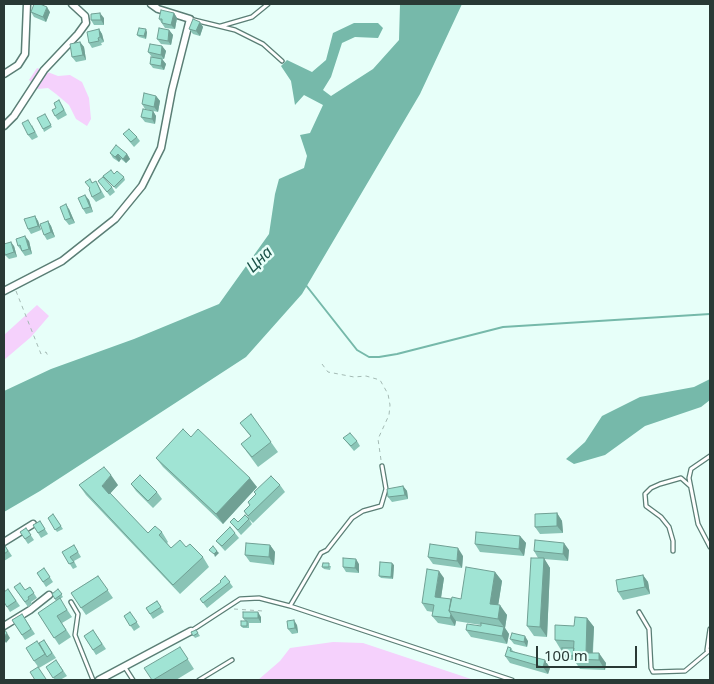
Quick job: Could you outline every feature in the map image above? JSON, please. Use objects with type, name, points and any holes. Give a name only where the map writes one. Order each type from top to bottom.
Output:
[{"type":"street","points":[[4,74],[18,65],[25,54],[27,4]]},
{"type":"street","points":[[4,126],[14,116],[44,70],[86,23],[85,16],[72,4]]},
{"type":"street","points":[[4,291],[62,261],[115,219],[142,186],[161,148],[172,90],[190,19],[158,9],[151,4]]},
{"type":"street","points":[[4,542],[33,524]]},
{"type":"street","points":[[4,626],[30,610],[48,595]]},
{"type":"street","points":[[99,680],[190,631]]},
{"type":"lane","points":[[221,26],[252,18],[268,4]]},
{"type":"lane","points":[[190,19],[235,30],[263,44],[282,61]]},
{"type":"lane","points":[[710,456],[691,469],[689,478],[698,524],[710,547]]},
{"type":"lane","points":[[290,606],[321,553],[326,550],[352,518],[382,506],[386,489],[382,466]]},
{"type":"lane","points":[[673,551],[673,540],[669,527],[661,517],[646,506],[645,494],[651,488],[660,484],[681,478],[690,486]]},
{"type":"lane","points":[[190,631],[240,599],[259,598],[290,606],[512,680]]},
{"type":"lane","points":[[71,602],[78,614],[75,634],[93,680]]},
{"type":"lane","points":[[639,612],[649,629],[651,668],[653,672],[685,671],[708,650],[710,629]]},
{"type":"lane","points":[[199,680],[232,660]]},
{"type":"lane","points":[[124,666],[133,680]]},
{"type":"path","points":[[14,286],[41,354],[46,352],[49,358]]},
{"type":"path","points":[[322,364],[328,372],[354,377],[366,376],[380,380],[388,394],[390,405],[389,415],[378,439],[382,466]]},
{"type":"path","points":[[225,608],[263,611]]},
{"type":"shaded area","points":[[37,68],[58,76],[70,75],[82,82],[89,98],[91,119],[87,126],[76,119],[69,105],[56,94],[48,88],[38,89],[29,80]]},
{"type":"shaded area","points":[[37,305],[49,316],[31,337],[4,360],[4,335]]},
{"type":"shaded area","points":[[333,642],[363,643],[474,680],[258,680],[280,661],[290,648]]},
{"type":"water","name":"Цна","points":[[400,4],[462,4],[420,94],[302,294],[246,357],[40,491],[4,512],[4,391],[51,369],[134,339],[219,304],[269,234],[279,179],[304,168],[307,156],[300,135],[310,133],[323,105],[304,95],[295,105],[291,81],[281,66],[287,60],[312,72],[326,60],[333,33],[354,23],[378,23],[383,28],[378,38],[355,37],[342,43],[331,77],[323,90],[331,96],[373,69],[399,40]]},
{"type":"water","points":[[710,379],[710,400],[701,407],[645,426],[605,455],[574,464],[566,459],[585,442],[602,416],[640,397],[694,387]]},
{"type":"building","points":[[34,4],[47,7],[43,17],[31,12]]},
{"type":"building","points":[[161,10],[174,13],[171,25],[162,23],[162,19],[159,19]]},
{"type":"building","points":[[100,13],[101,20],[91,20],[91,14]]},
{"type":"building","points":[[193,19],[200,22],[196,31],[189,29]]},
{"type":"building","points":[[139,28],[146,29],[144,36],[137,35]]},
{"type":"building","points":[[159,28],[169,30],[168,41],[157,39]]},
{"type":"building","points":[[99,29],[99,41],[89,43],[87,32]]},
{"type":"building","points":[[80,42],[83,55],[72,57],[70,44]]},
{"type":"building","points":[[150,44],[162,46],[161,55],[148,52]]},
{"type":"building","points":[[151,57],[162,59],[161,66],[150,64]]},
{"type":"building","points":[[144,93],[156,96],[154,107],[142,104]]},
{"type":"building","points":[[59,100],[64,110],[55,116],[52,110],[56,108],[54,103]]},
{"type":"building","points":[[143,109],[153,111],[152,119],[141,117]]},
{"type":"building","points":[[45,114],[51,125],[43,129],[37,118]]},
{"type":"building","points":[[28,120],[35,132],[28,135],[22,123]]},
{"type":"building","points":[[129,129],[137,137],[131,142],[123,134]]},
{"type":"building","points":[[116,145],[127,154],[123,159],[118,154],[115,157],[110,153]]},
{"type":"building","points":[[111,170],[114,174],[117,171],[124,177],[114,187],[103,176]]},
{"type":"building","points":[[103,177],[112,187],[107,192],[98,181]]},
{"type":"building","points":[[90,179],[92,183],[96,181],[101,192],[92,197],[90,188],[85,182]]},
{"type":"building","points":[[85,195],[90,207],[83,209],[78,198]]},
{"type":"building","points":[[66,204],[71,218],[65,220],[60,207]]},
{"type":"building","points":[[35,216],[38,226],[28,229],[24,219]]},
{"type":"building","points":[[48,221],[51,232],[44,235],[40,224]]},
{"type":"building","points":[[25,236],[29,249],[22,251],[16,239]]},
{"type":"building","points":[[11,242],[14,252],[5,255],[4,244]]},
{"type":"building","points":[[251,414],[271,442],[252,457],[241,444],[251,436],[240,423]]},
{"type":"building","points":[[183,429],[191,437],[198,429],[250,478],[216,514],[156,458]]},
{"type":"building","points":[[350,433],[357,441],[351,446],[343,438]]},
{"type":"building","points":[[104,467],[111,475],[102,486],[148,533],[155,526],[162,532],[159,535],[171,548],[180,540],[186,547],[190,544],[203,557],[173,585],[79,485]]},
{"type":"building","points":[[140,475],[157,492],[148,501],[131,484]]},
{"type":"building","points":[[271,476],[280,485],[248,516],[244,511],[250,505],[248,502],[256,494],[254,492]]},
{"type":"building","points":[[403,486],[405,495],[388,497],[387,489]]},
{"type":"building","points":[[557,513],[557,526],[535,527],[535,514]]},
{"type":"building","points":[[53,514],[61,526],[55,530],[48,518]]},
{"type":"building","points":[[245,515],[249,519],[238,530],[230,522],[234,518],[238,522]]},
{"type":"building","points":[[40,521],[45,529],[38,533],[33,525]]},
{"type":"building","points":[[230,527],[235,533],[222,546],[216,541]]},
{"type":"building","points":[[26,528],[31,535],[25,539],[20,532]]},
{"type":"building","points":[[476,532],[520,536],[519,549],[475,544]]},
{"type":"building","points":[[535,540],[564,543],[563,554],[534,551]]},
{"type":"building","points":[[246,543],[270,545],[269,557],[245,555]]},
{"type":"building","points":[[4,544],[8,551],[4,554]]},
{"type":"building","points":[[430,544],[458,548],[457,561],[428,557]]},
{"type":"building","points":[[74,545],[78,552],[70,557],[74,562],[69,564],[62,552]]},
{"type":"building","points":[[213,546],[217,551],[214,554],[209,550]]},
{"type":"building","points":[[343,558],[356,559],[355,568],[343,567]]},
{"type":"building","points":[[531,558],[544,558],[540,627],[527,626]]},
{"type":"building","points":[[380,562],[392,563],[391,577],[379,576]]},
{"type":"building","points":[[323,563],[329,563],[329,567],[322,567]]},
{"type":"building","points":[[466,567],[495,572],[490,604],[500,605],[498,619],[449,611],[452,597],[461,599]]},
{"type":"building","points":[[44,568],[50,577],[43,582],[37,573]]},
{"type":"building","points":[[427,569],[439,571],[435,597],[451,599],[450,618],[432,616],[434,605],[422,603]]},
{"type":"building","points":[[643,575],[645,587],[618,592],[616,580]]},
{"type":"building","points":[[98,576],[108,590],[81,608],[71,593]]},
{"type":"building","points":[[225,576],[230,582],[203,603],[200,599],[221,582]]},
{"type":"building","points":[[20,583],[25,590],[30,587],[34,593],[25,602],[14,587]]},
{"type":"building","points":[[8,589],[16,601],[7,607],[4,602],[4,592]]},
{"type":"building","points":[[58,589],[62,594],[55,599],[52,594]]},
{"type":"building","points":[[60,598],[67,610],[57,616],[66,630],[54,638],[38,613]]},
{"type":"building","points":[[157,601],[161,607],[150,614],[146,608]]},
{"type":"building","points":[[130,612],[137,622],[130,626],[124,616]]},
{"type":"building","points":[[243,612],[258,612],[258,618],[243,618]]},
{"type":"building","points":[[22,614],[31,629],[22,635],[12,620]]},
{"type":"building","points":[[575,617],[587,618],[586,653],[599,653],[599,660],[573,659],[574,641],[555,640],[555,625],[574,626]]},
{"type":"building","points":[[294,620],[295,628],[288,629],[287,621]]},
{"type":"building","points":[[241,621],[247,621],[247,626],[241,626]]},
{"type":"building","points":[[481,623],[504,627],[502,636],[466,630],[467,624],[481,626]]},
{"type":"building","points":[[93,630],[102,644],[93,650],[84,636]]},
{"type":"building","points":[[196,630],[198,633],[193,636],[191,632]]},
{"type":"building","points":[[512,633],[525,636],[524,642],[510,639]]},
{"type":"building","points":[[44,640],[52,653],[47,657],[39,643]]},
{"type":"building","points":[[37,641],[45,654],[34,661],[26,648]]},
{"type":"building","points":[[180,647],[188,659],[152,680],[144,668]]},
{"type":"building","points":[[508,647],[511,648],[510,651],[545,660],[543,667],[505,656]]},
{"type":"building","points":[[562,648],[574,648],[573,656],[562,655]]},
{"type":"building","points":[[56,660],[63,671],[53,678],[46,667]]},
{"type":"building","points":[[38,667],[46,679],[35,680],[30,672]]},
{"type":"waterway","points":[[305,284],[357,350],[369,357],[397,354],[503,327],[710,314]]}]
